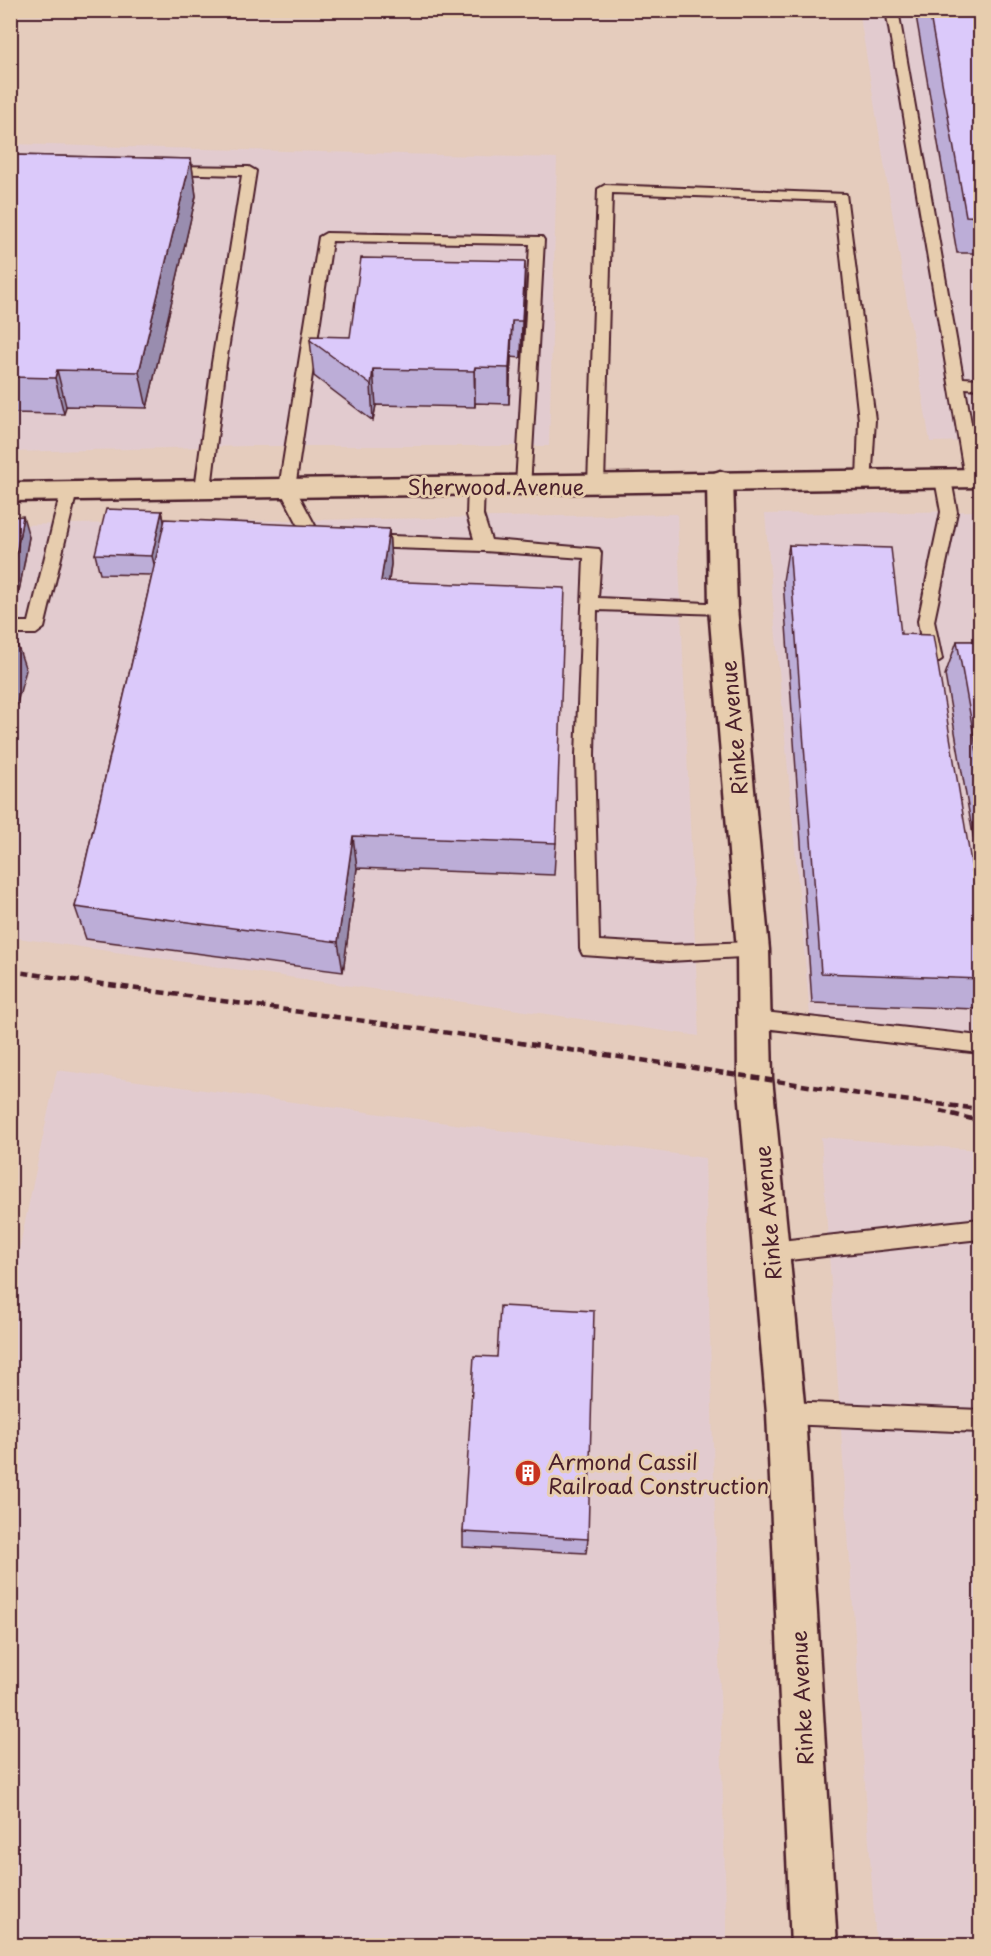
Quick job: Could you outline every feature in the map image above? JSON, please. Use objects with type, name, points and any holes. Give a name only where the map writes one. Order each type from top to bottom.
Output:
[{"type":"street","name":"Sherwood Avenue","points":[[10,492],[977,478]]},
{"type":"street","name":"Rinke Avenue","points":[[720,480],[723,609],[753,950],[755,1078],[786,1413],[814,1946]]},
{"type":"lane","points":[[892,10],[955,383],[977,478]]},
{"type":"lane","points":[[153,170],[249,171],[219,363],[203,489]]},
{"type":"lane","points":[[596,485],[605,189],[841,197],[867,420],[865,481]]},
{"type":"lane","points":[[524,485],[537,240],[326,237],[287,488],[314,539],[484,545],[593,553],[589,604],[585,755],[590,949],[669,953],[753,950]]},
{"type":"lane","points":[[955,383],[981,384]]},
{"type":"lane","points":[[937,680],[926,621],[949,512],[944,479]]},
{"type":"lane","points":[[476,485],[475,515],[484,545]]},
{"type":"lane","points":[[10,628],[36,628],[69,491]]},
{"type":"lane","points":[[589,604],[723,609]]},
{"type":"lane","points":[[754,1018],[981,1045]]},
{"type":"lane","points":[[771,1252],[981,1229]]},
{"type":"lane","points":[[786,1413],[981,1421]]},
{"type":"shaded area","points":[[859,11],[980,11],[980,441],[930,442]]},
{"type":"shaded area","points":[[10,144],[557,158],[549,446],[247,446],[11,452]]},
{"type":"shaded area","points":[[980,511],[980,1052],[811,1027],[765,514]]},
{"type":"shaded area","points":[[677,514],[699,1036],[11,937],[11,525]]},
{"type":"shaded area","points":[[57,1070],[705,1158],[727,1945],[11,1946],[11,1288]]},
{"type":"shaded area","points":[[821,1137],[980,1150],[980,1945],[876,1945]]},
{"type":"building","points":[[929,10],[981,10],[981,217],[966,216]]},
{"type":"building","points":[[10,155],[191,159],[139,372],[57,370],[55,378],[10,377]]},
{"type":"building","points":[[361,258],[525,261],[522,321],[512,321],[509,368],[475,367],[474,371],[373,369],[371,385],[310,340],[311,336],[350,337]]},
{"type":"building","points":[[106,509],[162,511],[152,556],[95,554]]},
{"type":"building","points":[[23,516],[13,572],[10,572],[10,517]]},
{"type":"building","points":[[165,519],[389,529],[381,581],[565,588],[556,843],[353,836],[338,942],[75,907]]},
{"type":"building","points":[[789,545],[891,548],[901,634],[933,635],[981,922],[981,979],[821,973]]},
{"type":"building","points":[[10,635],[14,635],[10,649]]},
{"type":"building","points":[[957,641],[981,641],[981,775]]},
{"type":"building","name":"Armond Cassil Railroad Construction","points":[[500,1306],[594,1311],[588,1539],[463,1532],[474,1356],[497,1357]]},
{"type":"railway","points":[[10,971],[655,1062],[885,1098],[980,1109]]},
{"type":"railway","points":[[940,1111],[980,1121]]},
{"type":"place","name":"Armond Cassil Railroad Construction","points":[[528,1473]]}]
